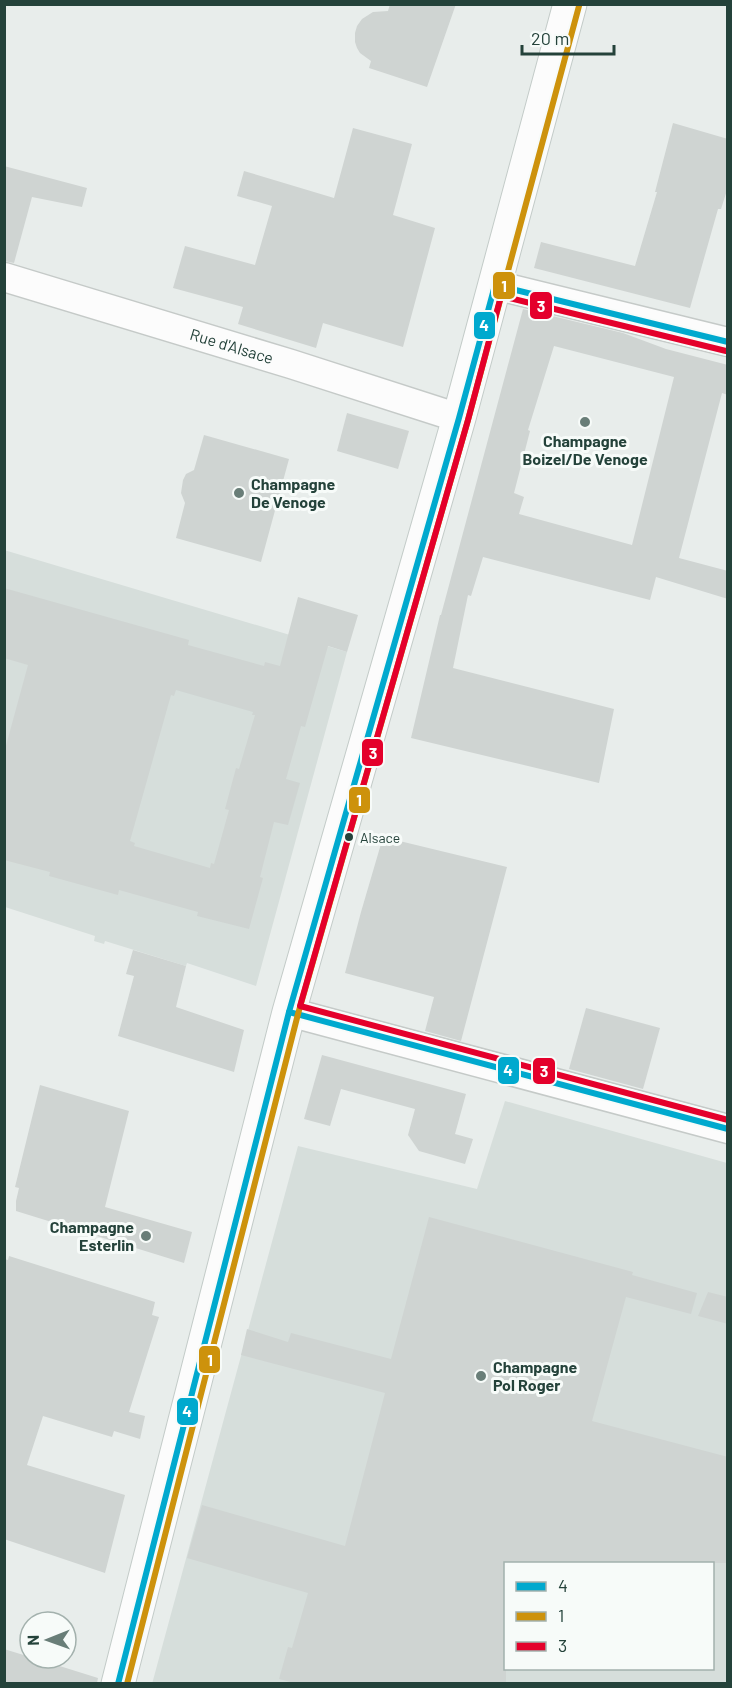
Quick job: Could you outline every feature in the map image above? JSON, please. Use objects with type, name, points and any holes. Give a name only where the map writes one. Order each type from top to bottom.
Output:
[{"type":"main road","points":[[118,1683],[289,1012],[459,418],[570,4]]},
{"type":"street","name":"Rue d'Alsace","points":[[4,277],[291,364],[459,418]]},
{"type":"street","points":[[495,285],[728,342]]},
{"type":"street","points":[[289,1012],[728,1129]]},
{"type":"shaded area","points":[[4,550],[347,652],[256,986],[187,963],[186,966],[105,941],[104,944],[94,941],[95,936],[5,907]]},
{"type":"shaded area","name":"Champagne Pol Roger","points":[[505,1101],[727,1163],[727,1683],[152,1684],[298,1146],[477,1189]]},
{"type":"building","points":[[390,4],[456,4],[427,87],[369,68],[371,61],[357,48],[355,33],[362,19],[373,12],[388,11]]},
{"type":"building","points":[[673,123],[728,139],[728,187],[721,209],[718,209],[690,308],[534,268],[541,242],[635,266],[657,192],[655,192]]},
{"type":"building","points":[[353,128],[412,144],[393,215],[435,228],[403,347],[323,323],[316,348],[238,324],[243,307],[173,288],[185,246],[255,265],[272,206],[237,196],[244,171],[334,198]]},
{"type":"building","points":[[4,166],[87,188],[82,207],[32,197],[14,263],[4,261]]},
{"type":"building","points":[[523,309],[623,333],[666,349],[728,365],[728,395],[722,393],[679,558],[728,571],[728,599],[656,577],[650,600],[483,557],[471,596],[468,595],[453,668],[614,709],[599,783],[411,738],[441,615]],"holes":[[[554,346],[674,377],[632,545],[519,514],[524,497],[514,493],[530,431],[528,430]]]},
{"type":"building","points":[[347,413],[409,431],[398,469],[337,451]]},
{"type":"building","points":[[204,435],[289,459],[261,562],[176,538],[185,503],[181,493],[183,480],[186,474],[194,470]]},
{"type":"building","points":[[4,588],[189,640],[188,645],[264,666],[265,662],[280,666],[298,597],[358,615],[347,652],[328,646],[305,727],[301,726],[286,779],[300,783],[288,825],[274,822],[260,877],[263,878],[249,929],[197,916],[198,912],[119,890],[118,895],[49,876],[50,872],[4,860],[4,753],[28,665],[4,658]],"holes":[[[176,690],[253,712],[252,715],[255,715],[239,769],[236,768],[225,809],[229,810],[214,864],[211,863],[210,868],[134,846],[135,843],[130,841],[171,695],[174,696]]]},
{"type":"building","points":[[383,837],[507,867],[461,1041],[425,1031],[434,997],[345,973]]},
{"type":"building","points":[[133,950],[186,966],[176,1007],[244,1030],[234,1072],[118,1036],[134,976],[126,974]]},
{"type":"building","points":[[586,1008],[660,1028],[643,1089],[569,1069]]},
{"type":"building","points":[[322,1055],[466,1094],[455,1134],[473,1139],[465,1164],[419,1151],[408,1135],[415,1109],[341,1089],[330,1126],[304,1119]]},
{"type":"building","points":[[40,1085],[129,1111],[105,1207],[192,1232],[184,1263],[16,1211],[19,1188],[15,1187]]},
{"type":"building","points":[[429,1217],[633,1272],[632,1275],[697,1293],[691,1314],[626,1297],[592,1421],[728,1457],[728,1563],[504,1562],[506,1683],[294,1683],[279,1679],[288,1647],[292,1648],[308,1593],[187,1558],[202,1505],[345,1546],[385,1393],[241,1355],[247,1329],[288,1342],[291,1333],[391,1359]]},
{"type":"building","points":[[9,1256],[155,1302],[152,1315],[159,1317],[129,1412],[145,1416],[140,1439],[114,1431],[112,1437],[43,1416],[27,1465],[125,1495],[105,1573],[4,1539],[4,1259],[8,1260]]},
{"type":"building","points":[[708,1292],[728,1297],[728,1324],[698,1316]]},
{"type":"building","points":[[4,1649],[18,1653],[18,1670],[72,1670],[98,1678],[97,1683],[4,1683]]},
{"type":"transit line","name":"1","points":[[127,1684],[298,1014],[468,420],[579,6]]},
{"type":"transit line","name":"4","points":[[118,1684],[289,1012],[495,285],[728,342]]},
{"type":"transit line","name":"3","points":[[726,351],[501,296],[468,420],[300,1006],[728,1120]]},
{"type":"transit line","name":"4","points":[[289,1012],[728,1129]]},
{"type":"place","name":"Champagne Boizel/De Venoge","points":[[585,422]]},
{"type":"place","name":"Champagne De Venoge","points":[[239,493]]},
{"type":"place","name":"Alsace","points":[[349,837]]},
{"type":"place","name":"Champagne Esterlin","points":[[146,1236]]},
{"type":"place","name":"Champagne Pol Roger","points":[[481,1376]]}]
